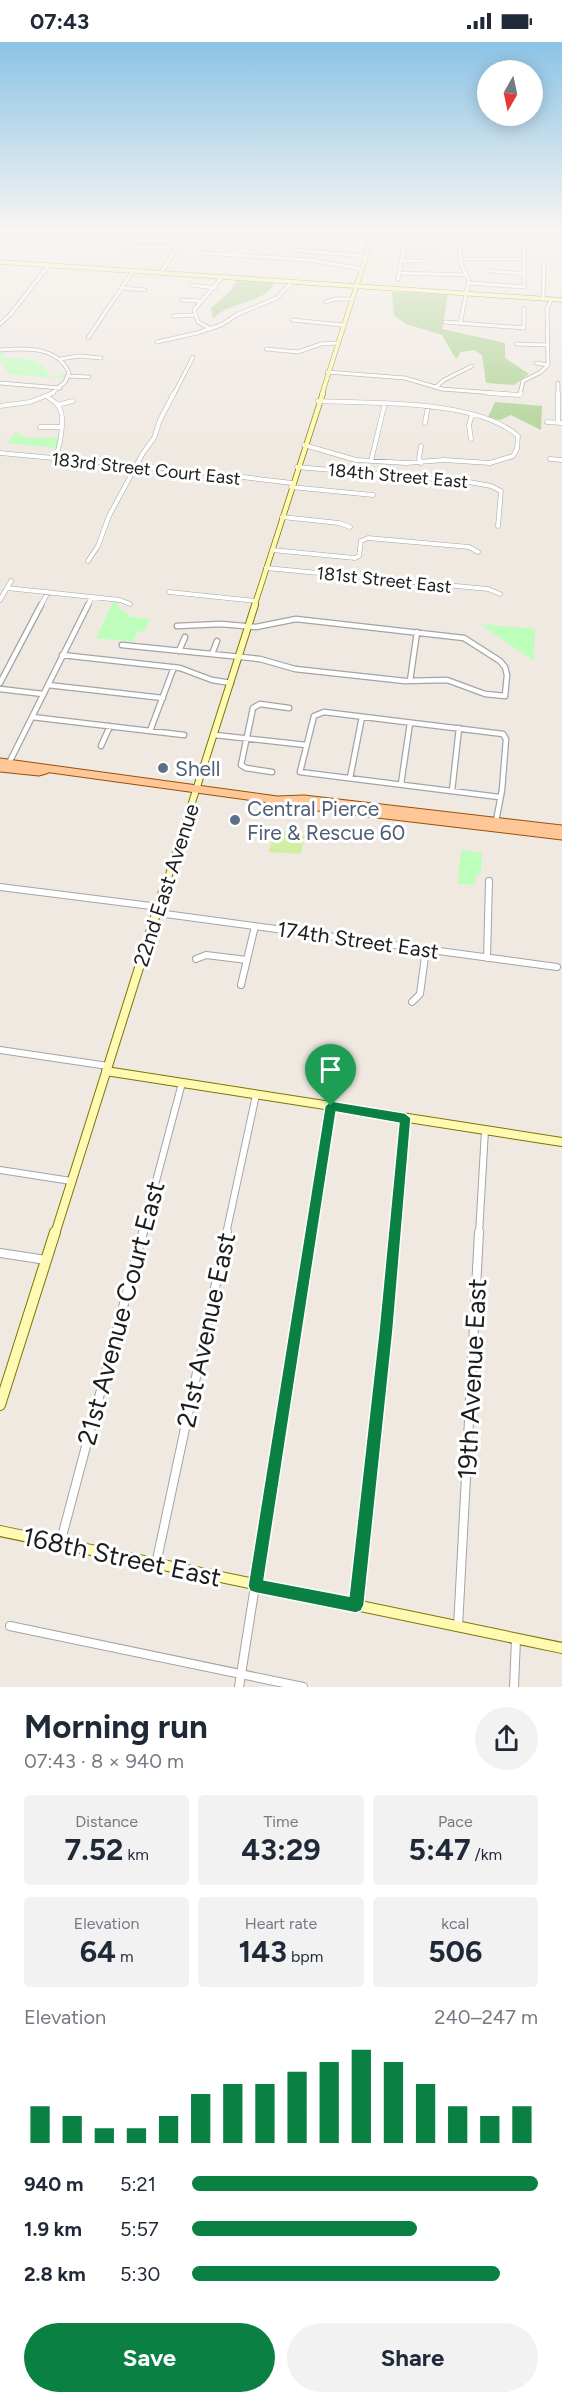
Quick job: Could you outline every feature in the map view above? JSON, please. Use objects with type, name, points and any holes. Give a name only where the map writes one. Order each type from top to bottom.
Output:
[{"type":"main road","points":[[0,762],[40,766],[46,770]]},
{"type":"main road","points":[[0,768],[39,772],[46,770],[277,800],[304,799],[496,821],[562,831]]},
{"type":"main road","points":[[277,800],[288,804],[512,830],[518,828],[562,831]]},
{"type":"main road","points":[[449,823],[461,821],[490,824],[496,821]]},
{"type":"street","points":[[0,324],[10,315],[16,305]]},
{"type":"street","points":[[88,338],[111,305]]},
{"type":"street","points":[[196,305],[194,315],[201,324],[211,329]]},
{"type":"street","points":[[157,342],[182,338],[211,329],[262,305]]},
{"type":"street","name":"22nd East Avenue","points":[[0,1405],[350,305]]},
{"type":"street","points":[[460,324],[463,305]]},
{"type":"street","points":[[327,372],[405,378],[436,387],[520,395],[523,381],[541,372],[548,365],[547,309],[549,305]]},
{"type":"street","points":[[445,322],[524,328],[524,308]]},
{"type":"street","points":[[173,316],[194,315]]},
{"type":"street","points":[[292,320],[343,325]]},
{"type":"street","points":[[266,349],[298,351],[321,344],[337,344]]},
{"type":"street","points":[[516,344],[549,345]]},
{"type":"street","points":[[0,350],[37,351],[60,359],[80,356],[101,358]]},
{"type":"street","points":[[88,561],[94,554],[109,516],[135,466],[154,438],[160,420],[193,357]]},
{"type":"street","points":[[0,406],[26,403],[60,388],[69,376],[68,368],[60,359]]},
{"type":"street","points":[[536,363],[548,365]]},
{"type":"street","points":[[436,387],[444,380],[472,366]]},
{"type":"street","points":[[69,376],[89,377]]},
{"type":"street","points":[[0,383],[60,388]]},
{"type":"street","points":[[547,422],[560,423],[558,383]]},
{"type":"street","points":[[46,396],[57,405],[62,414],[62,445],[54,459]]},
{"type":"street","points":[[57,405],[73,401]]},
{"type":"street","points":[[304,446],[324,449],[351,459],[371,461],[444,460],[490,463],[505,460],[516,453],[518,436],[510,427],[472,415],[428,406],[318,401]]},
{"type":"street","points":[[371,461],[385,403]]},
{"type":"street","points":[[425,423],[428,406]]},
{"type":"street","points":[[471,439],[469,425],[472,415]]},
{"type":"street","points":[[40,427],[61,427]]},
{"type":"street","points":[[421,446],[419,458],[421,462]]},
{"type":"street","name":"183rd Street Court East","points":[[0,453],[135,466],[373,495]]},
{"type":"street","points":[[550,459],[562,459]]},
{"type":"street","name":"184th Street East","points":[[297,467],[469,482],[497,488],[501,491],[498,526]]},
{"type":"street","points":[[282,517],[339,523],[350,527]]},
{"type":"street","points":[[272,550],[355,558],[359,556],[363,540],[368,538],[469,547],[478,552]]},
{"type":"street","name":"181st Street East","points":[[266,568],[488,590],[500,594]]},
{"type":"street","points":[[0,600],[11,581]]},
{"type":"street","points":[[7,588],[120,600],[130,604]]},
{"type":"street","points":[[0,683],[48,592]]},
{"type":"street","points":[[169,592],[256,601]]},
{"type":"street","points":[[9,763],[92,597]]},
{"type":"street","points":[[122,645],[260,659],[295,669],[410,681],[447,680],[501,697],[506,694],[505,667],[500,661],[464,638],[296,619],[263,626],[187,624],[177,626]]},
{"type":"street","points":[[410,681],[417,632]]},
{"type":"street","points":[[180,651],[185,637]]},
{"type":"street","points":[[212,654],[217,640]]},
{"type":"street","points":[[62,655],[174,667],[212,680],[231,683]]},
{"type":"street","points":[[150,731],[174,667]]},
{"type":"street","points":[[48,686],[163,698]]},
{"type":"street","points":[[0,689],[43,694]]},
{"type":"street","points":[[272,772],[246,768],[241,765],[253,708],[257,705],[289,708]]},
{"type":"street","points":[[496,821],[502,790],[506,739],[503,734],[362,717],[318,713],[314,716],[300,772],[499,797]]},
{"type":"street","points":[[32,717],[184,735]]},
{"type":"street","points":[[350,778],[362,717]]},
{"type":"street","points":[[401,784],[410,723]]},
{"type":"street","points":[[101,746],[110,726]]},
{"type":"street","points":[[452,791],[459,728]]},
{"type":"street","points":[[214,735],[306,746]]},
{"type":"street","points":[[487,958],[489,881]]},
{"type":"street","name":"174th Street East","points":[[0,887],[255,926],[557,967]]},
{"type":"street","points":[[241,985],[255,926]]},
{"type":"street","points":[[412,1002],[420,993],[426,949]]},
{"type":"street","points":[[196,959],[206,955],[247,960]]},
{"type":"street","points":[[0,1050],[182,1083],[562,1142]]},
{"type":"street","name":"21st Avenue Court East","points":[[60,1544],[182,1083]]},
{"type":"street","name":"21st Avenue East","points":[[156,1564],[256,1095]]},
{"type":"street","points":[[239,1687],[331,1106]]},
{"type":"street","points":[[356,1605],[386,1330],[405,1118]]},
{"type":"street","name":"19th Avenue East","points":[[459,1627],[485,1130]]},
{"type":"street","points":[[0,1170],[71,1181]]},
{"type":"street","points":[[0,1253],[46,1260]]},
{"type":"street","name":"168th Street East","points":[[0,1531],[562,1648]]},
{"type":"street","points":[[10,1626],[303,1687]]},
{"type":"street","points":[[514,1687],[516,1639]]},
{"type":"green space","points":[[215,305],[239,305],[213,318],[211,308]]},
{"type":"green space","points":[[393,305],[446,305],[442,329],[505,343],[505,358],[529,374],[514,385],[486,383],[482,355],[474,350],[461,352],[456,359],[442,335],[406,324],[394,315]]},
{"type":"green space","points":[[4,351],[3,358],[36,362],[42,365],[49,376],[59,377],[60,374],[66,374],[65,379],[8,374],[0,360],[0,352]]},
{"type":"green space","points":[[495,402],[542,406],[541,430],[511,415],[500,420],[488,417]]},
{"type":"green space","points":[[16,432],[26,438],[58,438],[58,448],[7,443]]},
{"type":"green space","points":[[113,602],[117,602],[119,609],[130,617],[150,619],[144,632],[137,631],[133,642],[96,638]]},
{"type":"green space","points":[[480,624],[535,629],[534,661]]},
{"type":"green space","points":[[280,832],[305,835],[301,854],[268,852],[274,834],[279,835]]},
{"type":"green space","points":[[461,850],[482,853],[481,872],[475,877],[476,885],[458,884]]},
{"type":"place","name":"Shell","points":[[163,768]]},
{"type":"place","name":"Central Pierce Fire & Rescue 60","points":[[235,820]]},
{"type":"route","points":[[331,1106],[405,1118],[386,1330],[356,1605],[256,1586],[331,1106]]}]
